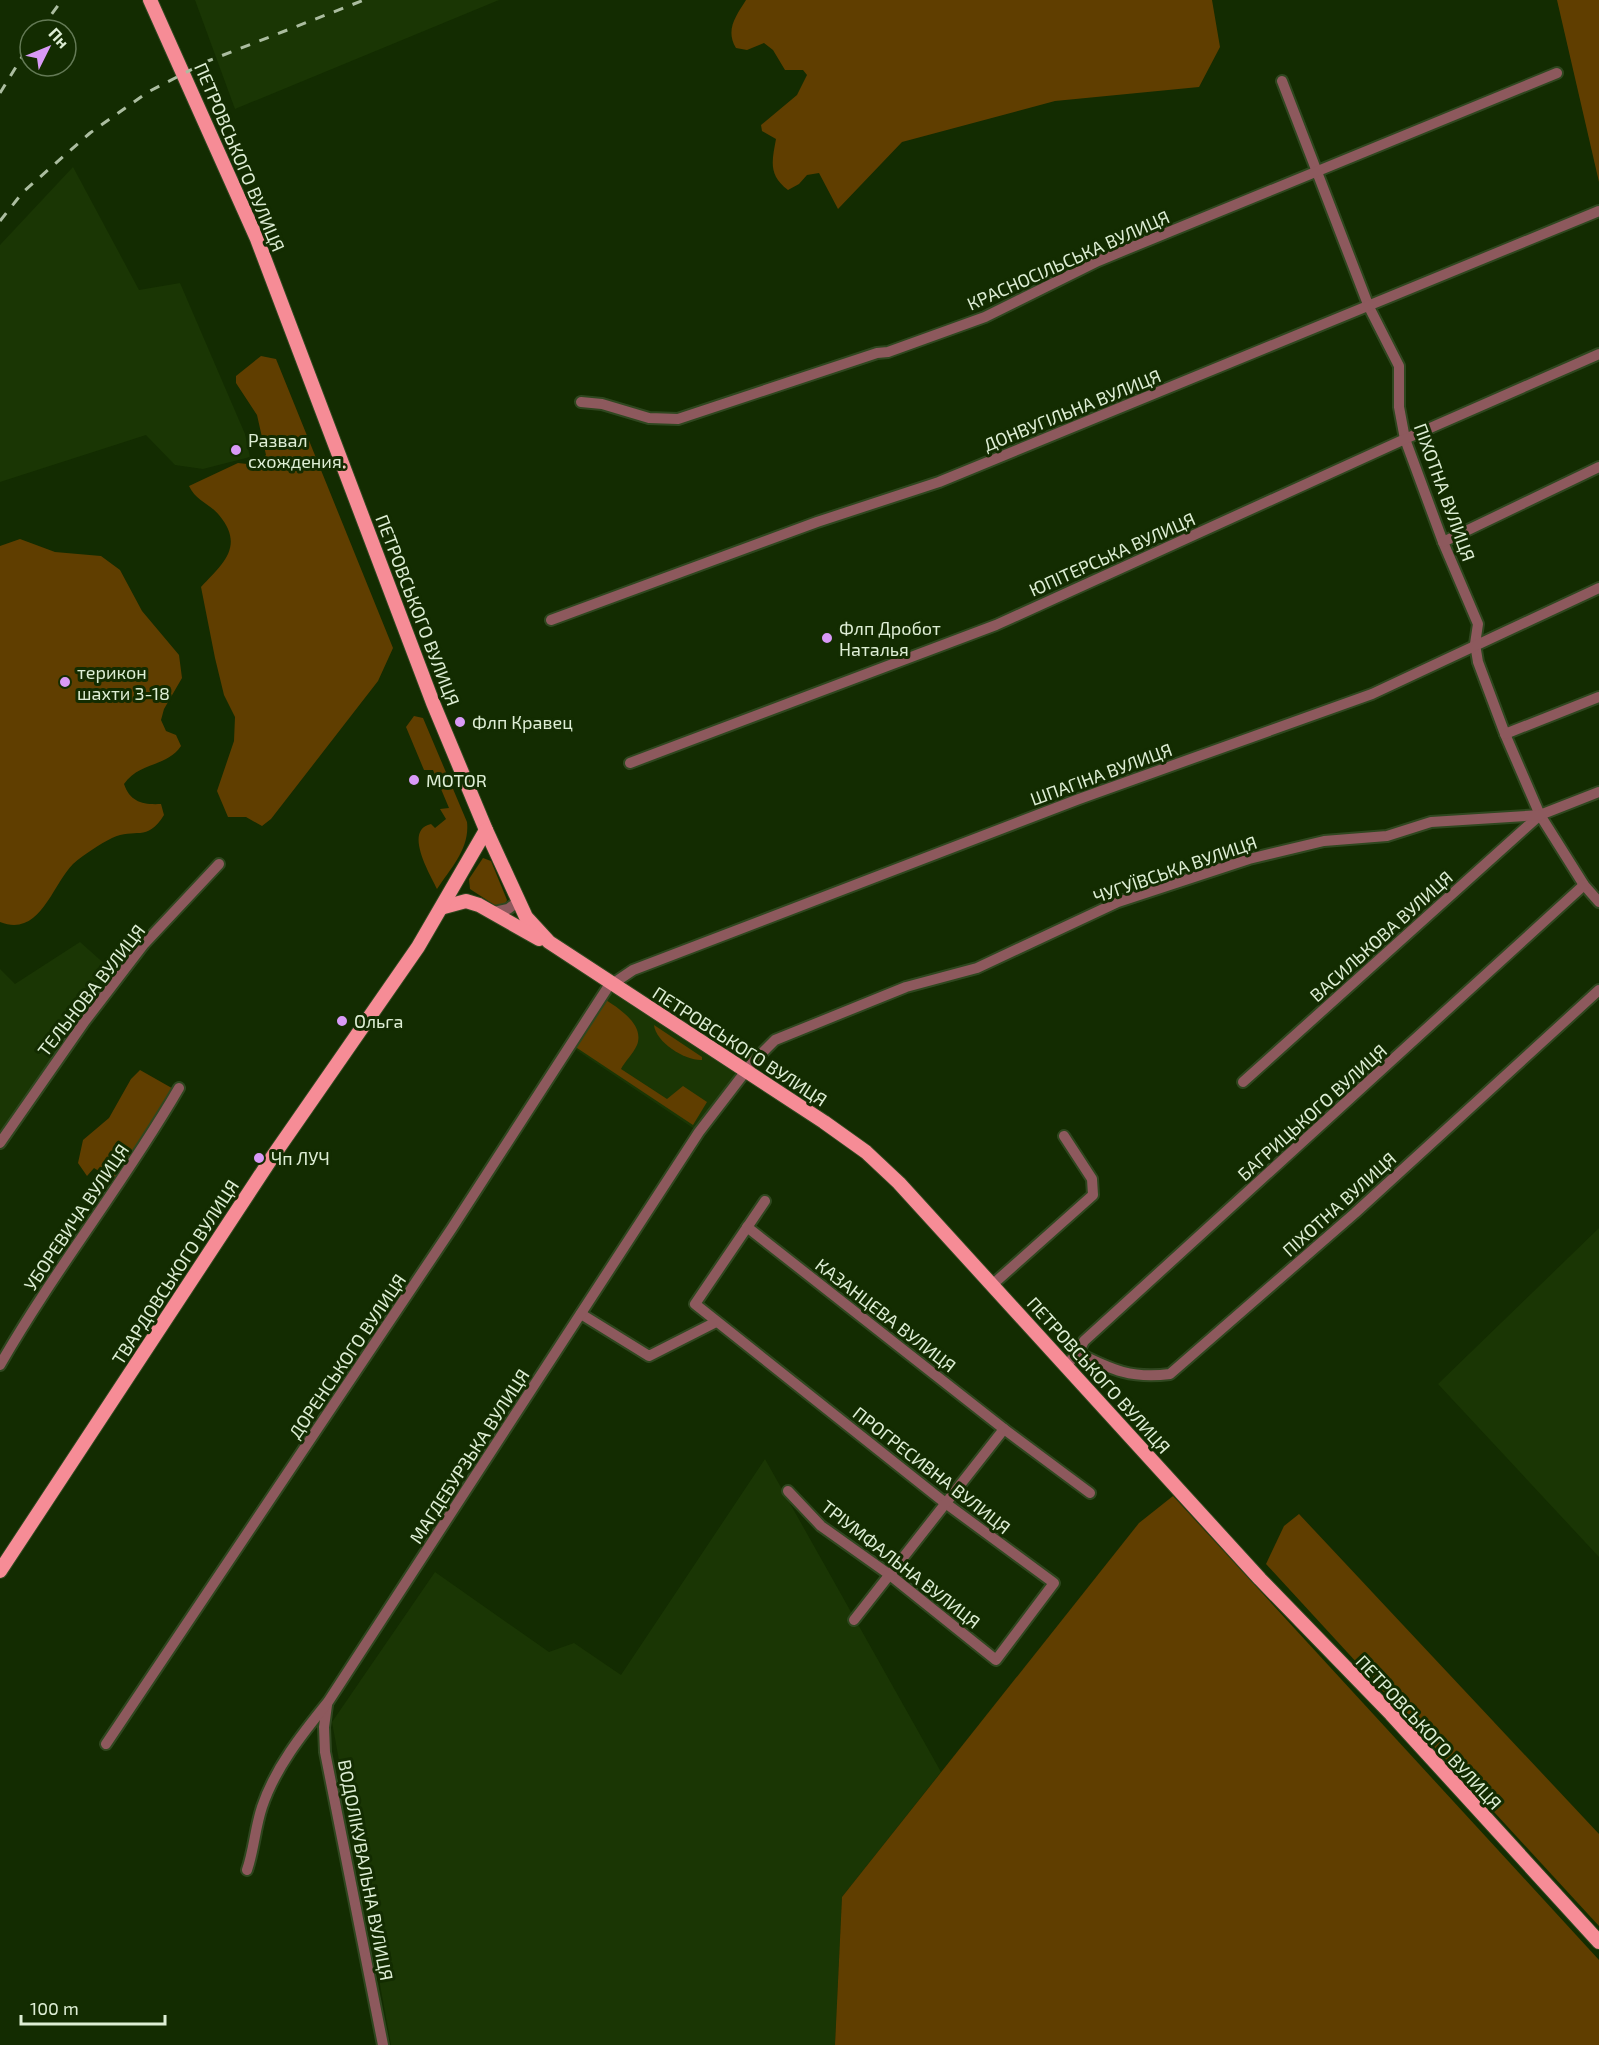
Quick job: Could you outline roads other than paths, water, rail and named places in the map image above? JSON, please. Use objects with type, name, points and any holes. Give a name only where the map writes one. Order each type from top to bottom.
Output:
[{"type":"main road","name":"ПЕТРОВСЬКОГО ВУЛИЦЯ","points":[[150,0],[257,239],[434,703],[486,830],[519,901],[536,931],[579,963],[866,1152],[900,1183],[1253,1571],[1390,1714],[1599,1942]]},
{"type":"main road","name":"ТВАРДОВСЬКОГО ВУЛИЦЯ","points":[[0,1571],[267,1165],[444,907],[486,830]]},
{"type":"main road","points":[[444,907],[466,901],[494,912],[579,963]]},
{"type":"street","name":"КРАСНОСІЛЬСЬКА ВУЛИЦЯ","points":[[581,402],[602,404],[649,418],[678,419],[764,392],[985,317],[1098,261],[1557,73]]},
{"type":"street","name":"ПІХОТНА ВУЛИЦЯ","points":[[1282,81],[1369,306],[1399,366],[1399,407],[1405,439],[1443,542],[1478,624],[1475,644],[1478,662],[1505,734],[1540,815],[1584,885],[1599,902]]},
{"type":"street","name":"ДОНВУГІЛЬНА ВУЛИЦЯ","points":[[551,620],[817,522],[939,482],[1599,211]]},
{"type":"street","name":"ЮПІТЕРСЬКА ВУЛИЦЯ","points":[[630,763],[996,625],[1405,439],[1599,354]]},
{"type":"street","points":[[1443,542],[1599,467]]},
{"type":"street","name":"ШПАГІНА ВУЛИЦЯ","points":[[611,984],[633,970],[1078,799],[1372,694],[1599,588]]},
{"type":"street","points":[[1505,734],[1599,697]]},
{"type":"street","points":[[1540,815],[1599,792]]},
{"type":"street","name":"ЧУГУЇВСЬКА ВУЛИЦЯ","points":[[746,1071],[775,1040],[906,987],[977,968],[1118,902],[1249,859],[1324,841],[1387,836],[1431,822],[1540,815]]},
{"type":"street","name":"ВАСИЛЬКОВА ВУЛИЦЯ","points":[[1243,1082],[1540,815]]},
{"type":"street","name":"ТЕЛЬНОВА ВУЛИЦЯ","points":[[0,1143],[85,1021],[144,944],[219,864]]},
{"type":"street","name":"БАГРИЦЬКОГО ВУЛИЦЯ","points":[[1066,1365],[1078,1353],[1083,1341],[1584,885]]},
{"type":"street","points":[[494,912],[508,909],[519,901]]},
{"type":"street","name":"ДОРЕНСЬКОГО ВУЛИЦЯ","points":[[106,1744],[438,1248],[568,1045],[611,984]]},
{"type":"street","name":"ПІХОТНА ВУЛИЦЯ","points":[[1078,1353],[1114,1371],[1145,1378],[1170,1374],[1355,1213],[1599,990]]},
{"type":"street","name":"МАГДЕБУРЗЬКА ВУЛИЦЯ","points":[[247,1870],[255,1849],[261,1808],[300,1737],[328,1702],[699,1132],[746,1071]]},
{"type":"street","name":"УБОРЕВИЧА ВУЛИЦЯ","points":[[0,1365],[20,1330],[103,1211],[179,1088]]},
{"type":"street","points":[[992,1285],[1093,1195],[1092,1179],[1064,1136]]},
{"type":"street","name":"ПРОГРЕСИВНА ВУЛИЦЯ","points":[[765,1201],[695,1304],[944,1502],[1054,1583],[996,1660]]},
{"type":"street","name":"КАЗАНЦЕВА ВУЛИЦЯ","points":[[747,1227],[1004,1429],[1090,1493]]},
{"type":"street","points":[[581,1314],[649,1356],[716,1322]]},
{"type":"street","points":[[854,1620],[944,1502],[1004,1429]]},
{"type":"street","name":"ТРІУМФАЛЬНА ВУЛИЦЯ","points":[[788,1491],[822,1526],[890,1575],[996,1660]]},
{"type":"street","name":"ВОДОЛІКУВАЛЬНА ВУЛИЦЯ","points":[[328,1702],[324,1727],[325,1752],[382,2045]]},
{"type":"railway","points":[[49,18],[62,0]]},
{"type":"railway","points":[[0,221],[23,192],[90,133],[148,92],[208,61],[364,0]]},
{"type":"railway","points":[[0,93],[18,64]]},
{"type":"place","name":"Развал схождения.","points":[[236,450]]},
{"type":"place","name":"Флп Дробот Наталья","points":[[827,638]]},
{"type":"place","name":"терикон шахти 3-18","points":[[65,682]]},
{"type":"place","name":"Флп Кравец","points":[[460,722]]},
{"type":"place","name":"MOTOR","points":[[414,780]]},
{"type":"place","name":"Ольга","points":[[342,1021]]},
{"type":"place","name":"Чп ЛУЧ","points":[[259,1158]]}]
